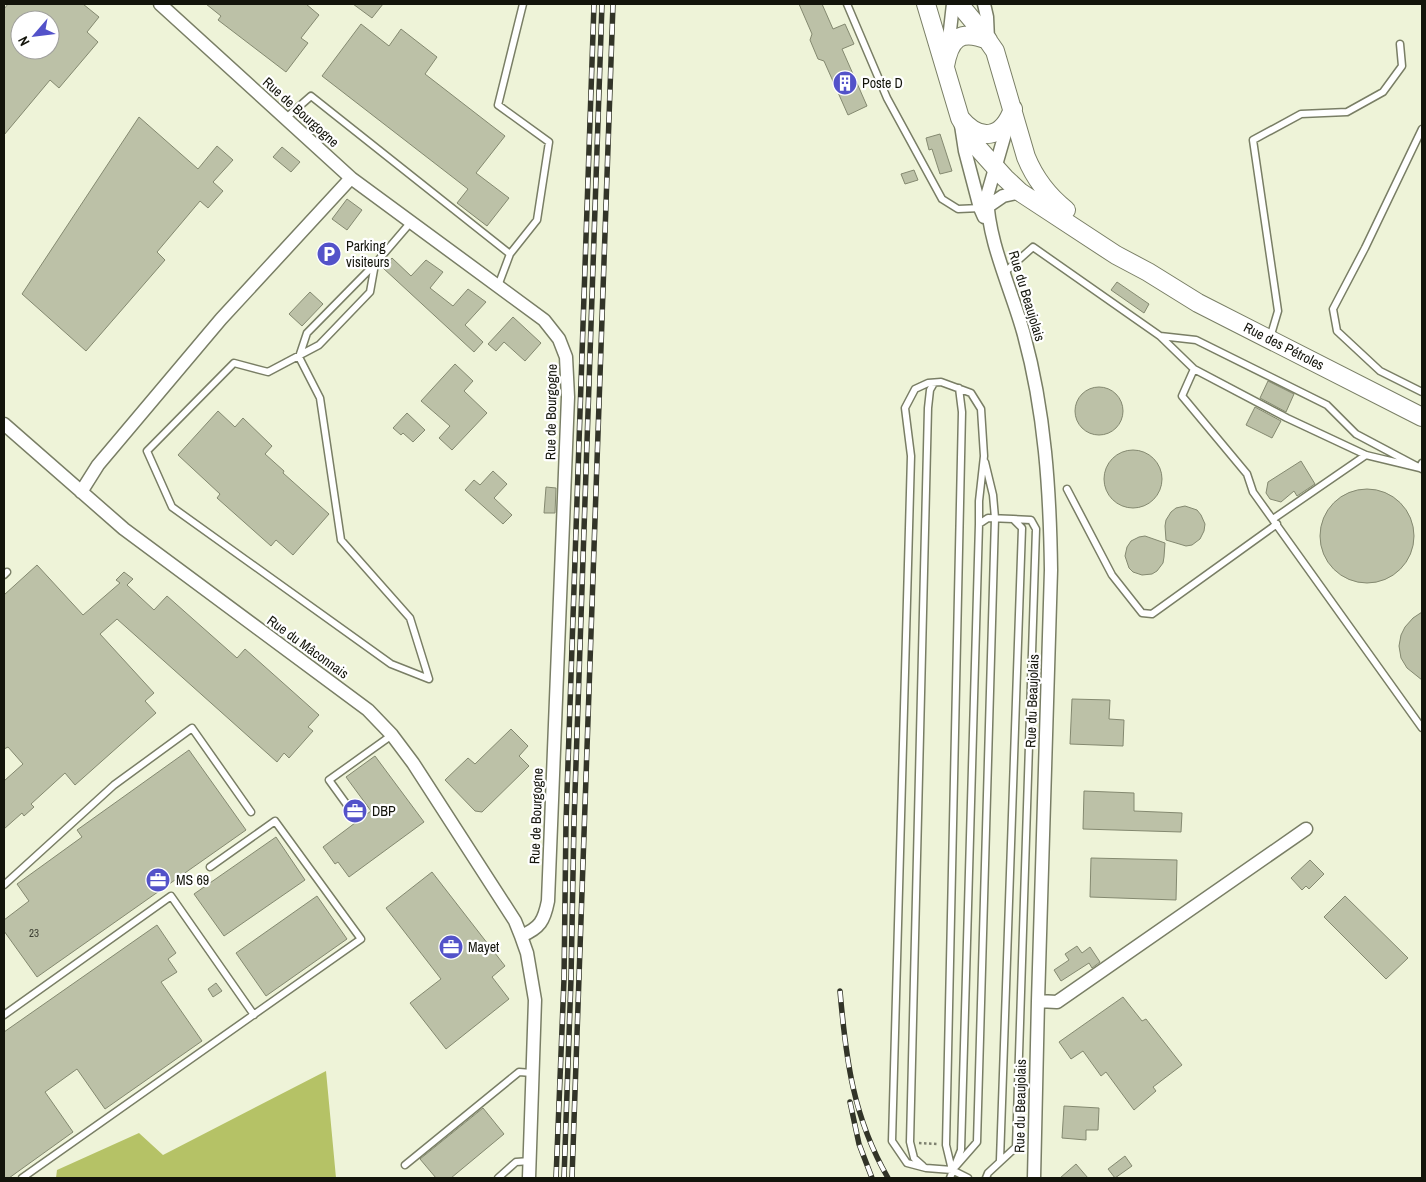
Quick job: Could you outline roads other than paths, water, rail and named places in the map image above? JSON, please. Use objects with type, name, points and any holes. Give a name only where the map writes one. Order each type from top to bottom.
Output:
[{"type":"main road","name":"Rue des Pétroles","points":[[926,4],[947,58],[960,118],[978,148],[995,170],[1020,192],[1116,255],[1198,303],[1422,417]]},
{"type":"main road","name":"Rue des Pétroles","points":[[959,4],[995,51],[1011,114],[1032,173],[1045,191],[1074,217],[1121,249],[1148,272]]},
{"type":"main road","points":[[947,58],[956,39],[976,35],[988,40]]},
{"type":"main road","points":[[960,118],[967,127],[983,134],[999,130],[1011,114]]},
{"type":"street","name":"Rue de Bourgogne","points":[[160,4],[352,178],[544,320],[559,339],[566,357],[568,397],[548,901],[545,915],[539,926],[521,936]]},
{"type":"street","points":[[947,58],[953,4]]},
{"type":"street","points":[[984,4],[987,17],[988,40]]},
{"type":"street","name":"Rue du Beaujolais","points":[[984,208],[1011,114]]},
{"type":"street","name":"Rue du Beaujolais","points":[[960,118],[965,151],[1024,335],[1038,396],[1046,467],[1050,535],[1050,590],[1034,1178]]},
{"type":"street","points":[[81,492],[98,465],[215,326],[352,178]]},
{"type":"street","points":[[984,208],[1003,196],[1020,192]]},
{"type":"street","name":"Rue du Mâconnais","points":[[4,424],[132,535],[368,710],[392,735],[413,763],[515,921],[527,953],[535,1000],[532,1073]]},
{"type":"street","points":[[1038,1001],[1057,1002],[1306,828]]},
{"type":"street","points":[[529,1178],[532,1073]]},
{"type":"lane","points":[[498,286],[510,254],[537,220],[549,142],[498,105],[523,4]]},
{"type":"lane","points":[[847,4],[887,98],[942,199],[958,209],[984,208]]},
{"type":"lane","points":[[1270,339],[1278,311],[1253,140],[1301,114],[1347,112],[1383,92],[1402,66],[1400,44]]},
{"type":"lane","points":[[286,118],[311,96],[510,254]]},
{"type":"lane","points":[[1422,129],[1365,248],[1333,309],[1337,331],[1380,371],[1422,392]]},
{"type":"lane","points":[[375,264],[370,292],[319,345],[299,356],[268,372],[234,363],[146,451],[172,507],[391,664],[429,679],[410,618],[341,540],[320,398],[299,356],[308,333],[375,264],[411,222]]},
{"type":"lane","points":[[1005,272],[1033,247],[1160,336],[1194,369],[1287,418],[1366,455],[1422,467]]},
{"type":"lane","points":[[1160,336],[1196,340],[1327,405],[1356,434],[1422,467]]},
{"type":"lane","points":[[1194,369],[1182,396],[1247,474],[1254,492],[1422,728]]},
{"type":"lane","points":[[952,1170],[977,1142],[996,518],[984,456],[981,409],[971,393],[941,382],[915,389],[905,408],[911,456],[892,1141],[908,1164],[926,1168],[952,1170],[968,1178]]},
{"type":"lane","points":[[926,1168],[914,1158],[910,1142],[928,408],[930,390],[934,383]]},
{"type":"lane","points":[[952,1170],[946,1145],[962,422],[959,388]]},
{"type":"lane","points":[[1067,490],[1112,575],[1142,613],[1152,614],[1366,455]]},
{"type":"lane","points":[[950,1178],[960,1150],[979,501],[984,456]]},
{"type":"lane","points":[[979,524],[988,518],[1031,520],[1036,529],[1016,1147],[1000,1160],[986,1178]]},
{"type":"lane","points":[[1000,1160],[1022,528],[1014,519]]},
{"type":"lane","points":[[4,885],[114,785],[192,728],[251,812]]},
{"type":"lane","points":[[355,816],[329,780],[392,735]]},
{"type":"lane","points":[[22,1178],[361,939],[275,821],[210,867]]},
{"type":"lane","points":[[4,1015],[171,896],[254,1015]]},
{"type":"lane","points":[[405,1165],[519,1072],[532,1073]]},
{"type":"lane","points":[[498,1178],[516,1162],[530,1161]]},
{"type":"railway","points":[[556,1178],[564,979],[566,822],[594,4]]},
{"type":"railway","points":[[564,1178],[574,822],[602,4]]},
{"type":"railway","points":[[572,1178],[613,4]]},
{"type":"railway","points":[[840,991],[845,1041],[853,1088],[867,1133],[888,1178]]},
{"type":"railway","points":[[850,1102],[859,1144],[872,1178]]},
{"type":"place","name":"Poste D","points":[[845,83]]},
{"type":"place","name":"Parking visiteurs","points":[[329,254]]},
{"type":"place","name":"DBP","points":[[355,811]]},
{"type":"place","name":"MS 69","points":[[158,880]]},
{"type":"place","name":"Mayet","points":[[451,947]]}]
